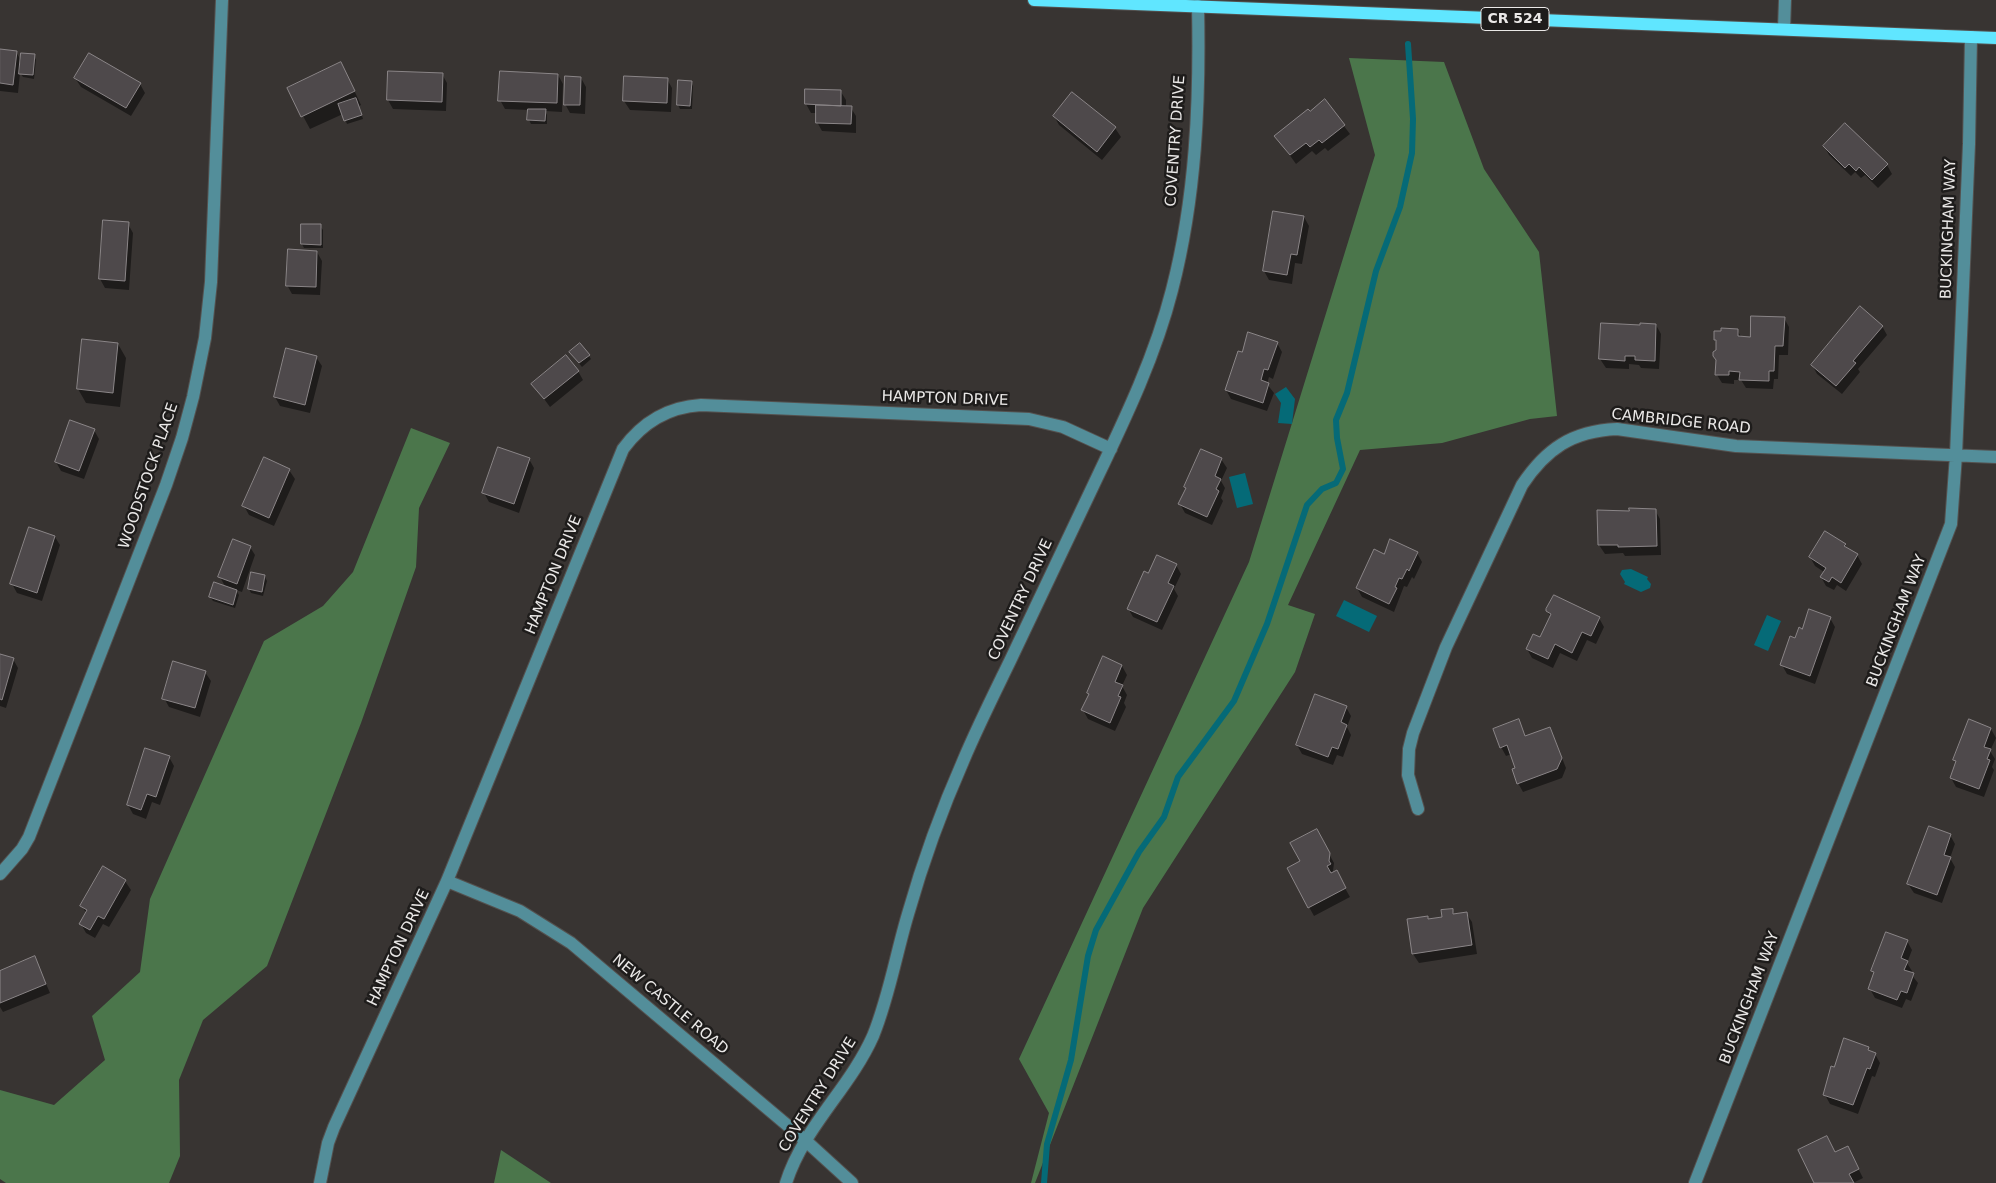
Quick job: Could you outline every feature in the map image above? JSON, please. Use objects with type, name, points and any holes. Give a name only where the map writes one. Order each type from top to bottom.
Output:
[{"type":"main road","name":"CR 524","points":[[1034,0],[1996,38]]},
{"type":"street","name":"WOODSTOCK PLACE","points":[[0,874],[22,850],[29,837],[166,485],[194,397],[205,338],[211,282],[222,0]]},
{"type":"street","points":[[1784,29],[1785,0]]},
{"type":"street","name":"COVENTRY DRIVE","points":[[786,1183],[806,1141],[858,1065],[872,1036],[884,1003],[916,884],[946,802],[973,738],[1111,449],[1158,339],[1184,239],[1194,165],[1199,51],[1198,6]]},
{"type":"street","name":"BUCKINGHAM WAY","points":[[1695,1183],[1947,540],[1953,514],[1956,455],[1969,144],[1971,37]]},
{"type":"street","name":"HAMPTON DRIVE","points":[[320,1183],[328,1143],[334,1127],[448,881],[623,449],[650,421],[672,410],[701,405],[1029,419],[1063,427],[1111,449]]},
{"type":"street","name":"CAMBRIDGE ROAD","points":[[1418,809],[1408,775],[1409,749],[1413,733],[1446,647],[1522,485],[1535,465],[1556,446],[1575,436],[1617,429],[1736,446],[1996,456]]},
{"type":"street","name":"NEW CASTLE ROAD","points":[[448,881],[520,912],[571,943],[806,1141],[852,1183]]},
{"type":"green space","points":[[1349,58],[1444,62],[1484,169],[1539,252],[1557,416],[1530,419],[1442,443],[1360,450],[1288,605],[1315,614],[1295,672],[1143,908],[1035,1183],[1031,1183],[1049,1113],[1019,1059],[1249,562],[1375,155]]},
{"type":"green space","points":[[411,428],[450,443],[419,508],[416,567],[361,723],[267,966],[203,1020],[179,1080],[180,1156],[169,1183],[6,1183],[0,1179],[0,1090],[54,1105],[105,1060],[92,1016],[140,972],[150,899],[264,641],[323,606],[353,572]]},
{"type":"green space","points":[[501,1150],[551,1183],[494,1183]]},
{"type":"water","points":[[1286,387],[1295,399],[1292,424],[1278,423],[1281,403],[1275,394]]},
{"type":"water","points":[[1245,473],[1253,504],[1237,508],[1229,477]]},
{"type":"water","points":[[1631,569],[1648,577],[1647,579],[1651,584],[1650,588],[1641,592],[1624,584],[1625,582],[1620,574],[1622,570]]},
{"type":"water","points":[[1344,600],[1377,616],[1369,632],[1336,616]]},
{"type":"water","points":[[1767,615],[1781,621],[1768,651],[1754,645]]},
{"type":"building","points":[[0,49],[17,51],[13,85],[0,83]]},
{"type":"building","points":[[21,53],[35,54],[33,75],[19,74]]},
{"type":"building","points":[[89,53],[141,83],[126,108],[74,78]]},
{"type":"building","points":[[341,62],[355,91],[301,117],[287,88]]},
{"type":"building","points":[[388,71],[443,73],[442,102],[387,100]]},
{"type":"building","points":[[500,71],[558,74],[557,103],[498,101]]},
{"type":"building","points":[[565,76],[581,77],[580,105],[564,105]]},
{"type":"building","points":[[624,76],[668,78],[667,103],[623,101]]},
{"type":"building","points":[[678,80],[692,81],[690,106],[677,105]]},
{"type":"building","points":[[805,89],[841,90],[841,106],[805,104]]},
{"type":"building","points":[[1072,92],[1116,127],[1097,152],[1053,116]]},
{"type":"building","points":[[356,98],[362,115],[344,121],[338,104]]},
{"type":"building","points":[[1325,99],[1345,125],[1322,143],[1319,140],[1310,147],[1306,143],[1290,155],[1274,136],[1308,109],[1310,111]]},
{"type":"building","points":[[816,105],[852,106],[851,124],[816,123]]},
{"type":"building","points":[[528,109],[546,109],[545,121],[527,120]]},
{"type":"building","points":[[1845,123],[1888,164],[1872,180],[1859,167],[1856,171],[1849,164],[1845,168],[1823,146]]},
{"type":"building","points":[[1273,211],[1304,216],[1297,255],[1291,254],[1287,275],[1263,271]]},
{"type":"building","points":[[103,220],[129,222],[125,281],[99,279]]},
{"type":"building","points":[[301,224],[321,224],[321,245],[301,244]]},
{"type":"building","points":[[288,249],[317,251],[316,287],[286,286]]},
{"type":"building","points":[[1860,306],[1883,326],[1853,361],[1856,363],[1836,386],[1811,365]]},
{"type":"building","points":[[1751,316],[1785,317],[1783,346],[1775,346],[1774,371],[1769,371],[1769,381],[1739,380],[1740,372],[1729,371],[1729,375],[1715,375],[1716,360],[1713,352],[1716,350],[1716,340],[1714,340],[1714,331],[1721,331],[1721,328],[1738,329],[1738,336],[1750,337]]},
{"type":"building","points":[[1601,323],[1656,324],[1655,361],[1635,360],[1635,356],[1625,356],[1625,361],[1599,359]]},
{"type":"building","points":[[1248,332],[1278,342],[1268,370],[1264,369],[1261,380],[1269,383],[1263,403],[1225,390],[1238,351],[1242,352]]},
{"type":"building","points":[[82,339],[118,343],[113,393],[77,389]]},
{"type":"building","points":[[580,343],[590,355],[579,363],[569,352]]},
{"type":"building","points":[[286,348],[317,356],[305,405],[274,397]]},
{"type":"building","points":[[566,355],[579,371],[544,399],[531,384]]},
{"type":"building","points":[[70,420],[95,429],[79,471],[55,462]]},
{"type":"building","points":[[498,447],[530,458],[514,504],[482,493]]},
{"type":"building","points":[[1201,449],[1222,458],[1215,476],[1221,479],[1216,489],[1219,491],[1207,517],[1178,504]]},
{"type":"building","points":[[264,457],[290,469],[269,518],[242,506]]},
{"type":"building","points":[[1629,508],[1656,509],[1657,546],[1618,547],[1618,545],[1598,545],[1597,510],[1629,511]]},
{"type":"building","points":[[29,527],[55,536],[37,593],[10,584]]},
{"type":"building","points":[[1825,531],[1858,554],[1841,583],[1832,577],[1829,582],[1820,577],[1826,568],[1809,557]]},
{"type":"building","points":[[233,539],[251,546],[237,584],[218,577]]},
{"type":"building","points":[[1390,539],[1418,552],[1409,571],[1407,569],[1402,579],[1399,578],[1395,587],[1397,588],[1389,604],[1356,588],[1374,549],[1384,554]]},
{"type":"building","points":[[1157,555],[1177,564],[1168,583],[1174,586],[1157,622],[1127,609],[1144,571],[1148,573]]},
{"type":"building","points":[[251,572],[265,575],[262,592],[248,589]]},
{"type":"building","points":[[214,582],[237,590],[233,605],[209,597]]},
{"type":"building","points":[[1554,595],[1600,617],[1591,636],[1582,632],[1572,653],[1555,644],[1548,659],[1526,649],[1533,634],[1540,637],[1551,614],[1546,609]]},
{"type":"building","points":[[1809,609],[1831,617],[1810,676],[1780,665],[1790,636],[1795,638],[1799,627],[1802,629]]},
{"type":"building","points":[[0,654],[14,658],[2,700],[0,699]]},
{"type":"building","points":[[1103,656],[1122,665],[1115,682],[1123,685],[1118,696],[1121,697],[1110,723],[1081,710]]},
{"type":"building","points":[[173,661],[206,671],[195,708],[162,699]]},
{"type":"building","points":[[1315,694],[1347,706],[1341,722],[1347,725],[1338,749],[1332,747],[1328,757],[1296,745]]},
{"type":"building","points":[[1519,719],[1525,736],[1550,727],[1562,758],[1557,769],[1517,784],[1512,769],[1515,768],[1507,745],[1500,748],[1493,729]]},
{"type":"building","points":[[1969,719],[1991,728],[1984,747],[1991,749],[1987,759],[1990,760],[1979,789],[1950,778],[1956,761],[1953,760]]},
{"type":"building","points":[[145,748],[170,756],[156,797],[147,794],[141,810],[127,805]]},
{"type":"building","points":[[1929,826],[1951,834],[1944,855],[1951,857],[1937,895],[1907,884]]},
{"type":"building","points":[[1317,829],[1330,853],[1329,861],[1331,864],[1327,866],[1331,873],[1337,870],[1346,888],[1308,908],[1287,868],[1300,861],[1290,843]]},
{"type":"building","points":[[103,866],[126,880],[104,919],[98,916],[90,930],[79,924],[87,910],[80,906]]},
{"type":"building","points":[[1453,909],[1453,914],[1467,912],[1472,945],[1412,954],[1407,919],[1428,916],[1428,919],[1442,917],[1441,910]]},
{"type":"building","points":[[1886,932],[1908,940],[1901,958],[1908,961],[1904,970],[1914,973],[1907,993],[1901,991],[1897,1000],[1868,989],[1874,972],[1871,971]]},
{"type":"building","points":[[35,956],[46,984],[0,1003],[0,971]]},
{"type":"building","points":[[1844,1038],[1869,1047],[1868,1050],[1876,1053],[1870,1069],[1867,1068],[1853,1105],[1823,1095],[1831,1066],[1834,1067]]},
{"type":"building","points":[[1827,1136],[1835,1152],[1848,1146],[1859,1169],[1849,1174],[1854,1183],[1814,1183],[1798,1150]]},
{"type":"waterway","points":[[1044,1183],[1047,1144],[1071,1060],[1088,956],[1096,930],[1139,852],[1164,817],[1178,777],[1234,701],[1267,624],[1307,505],[1322,489],[1336,483],[1343,469],[1337,438],[1336,420],[1347,393],[1376,271],[1400,207],[1412,153],[1413,119],[1408,44]]}]
